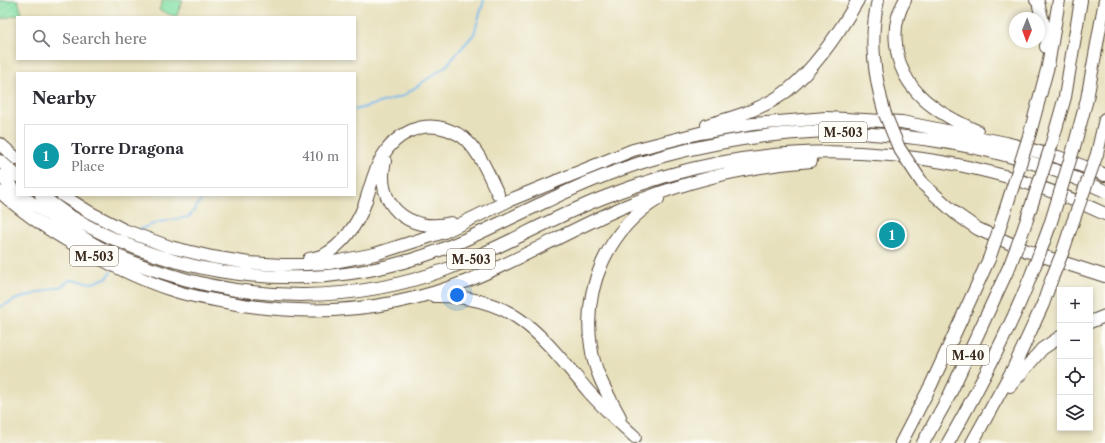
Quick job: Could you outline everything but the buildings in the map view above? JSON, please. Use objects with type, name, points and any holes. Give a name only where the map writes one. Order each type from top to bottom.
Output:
[{"type":"highway","name":"M-503","points":[[64,196],[89,212],[124,230],[191,253],[249,263],[282,265],[329,263],[375,254],[444,232],[510,200],[657,140],[726,120],[764,105],[788,90],[811,67],[830,44],[858,0]]},
{"type":"highway","name":"M-503","points":[[878,0],[874,33],[874,62],[877,88],[885,114],[899,148],[923,184],[955,213],[978,230],[1027,251],[1105,276]]},
{"type":"highway","points":[[905,0],[900,8],[894,30],[897,58],[909,84],[932,107],[954,122],[1006,143]]},
{"type":"highway","points":[[1036,0],[1038,2],[1047,38],[1040,93]]},
{"type":"highway","points":[[901,443],[931,385],[989,259],[1030,133],[1048,66],[1059,0]]},
{"type":"highway","name":"M-40","points":[[922,443],[949,396],[1010,265],[1021,236],[1052,146],[1065,97],[1081,0]]},
{"type":"highway","name":"M-40","points":[[948,443],[972,401],[1015,313],[1050,225],[1087,99],[1105,0]]},
{"type":"highway","name":"M-503","points":[[633,150],[700,133],[753,124],[826,118],[902,122],[1006,143],[1058,157],[1105,175]]},
{"type":"highway","points":[[1097,154],[1105,119]]},
{"type":"highway","points":[[393,143],[406,133],[420,127],[436,126],[454,132],[466,140],[475,151],[498,194]]},
{"type":"highway","name":"M-503","points":[[42,196],[66,214],[107,236],[144,252],[196,268],[225,273],[301,278],[351,273],[407,261],[468,238],[580,186],[624,169],[698,147],[765,136],[830,131],[905,136],[940,141],[1009,156],[1074,178],[1105,192]]},
{"type":"highway","points":[[972,443],[1013,369],[1043,304],[1105,134]]},
{"type":"highway","name":"M-503","points":[[393,143],[385,162],[383,183],[386,196],[394,208],[405,219],[430,226],[443,226],[473,218]]},
{"type":"highway","name":"M-503","points":[[282,265],[304,261],[323,255],[340,243],[351,230],[364,208],[382,157],[393,143]]},
{"type":"highway","points":[[0,144],[16,159]]},
{"type":"highway","name":"M-503","points":[[22,196],[61,224],[100,247],[143,266],[188,281],[216,288],[276,296],[330,295],[382,287],[414,280],[447,269],[584,205],[613,194],[672,174],[702,167],[762,157],[826,153],[879,154],[930,160],[1002,175],[1073,200],[1105,214]]},
{"type":"highway","name":"M-503","points":[[0,192],[56,235],[126,272],[168,289],[199,298],[246,306],[275,310],[306,311],[378,306],[416,298],[472,279],[622,208],[685,184],[733,172],[796,162],[827,160],[930,160]]},
{"type":"highway","points":[[0,161],[16,175]]},
{"type":"highway","points":[[0,176],[16,191]]},
{"type":"highway","name":"M-503","points":[[620,417],[600,380],[591,347],[589,326],[590,301],[596,278],[605,255],[626,226],[651,203],[685,184]]},
{"type":"highway","points":[[61,224],[99,253],[168,289]]},
{"type":"highway","points":[[301,278],[369,263],[444,232]]},
{"type":"highway","points":[[416,298],[447,296],[467,298],[492,304],[509,312],[532,328],[545,340],[598,402],[635,436]]},
{"type":"highway","points":[[1093,321],[1105,316]]},
{"type":"highway","points":[[991,408],[1042,349],[1057,339]]},
{"type":"green space","points":[[0,0],[18,0],[22,14],[0,19]]},
{"type":"green space","points":[[163,0],[183,0],[176,16],[159,10]]},
{"type":"waterway","points":[[356,110],[403,96],[446,66],[474,34],[484,0]]},
{"type":"waterway","points":[[138,230],[159,222],[189,217],[204,196]]},
{"type":"waterway","points":[[0,307],[17,299],[62,286],[70,280],[93,283],[108,277],[111,271]]},
{"type":"place","name":"Torre Dragona","points":[[892,235]]}]
